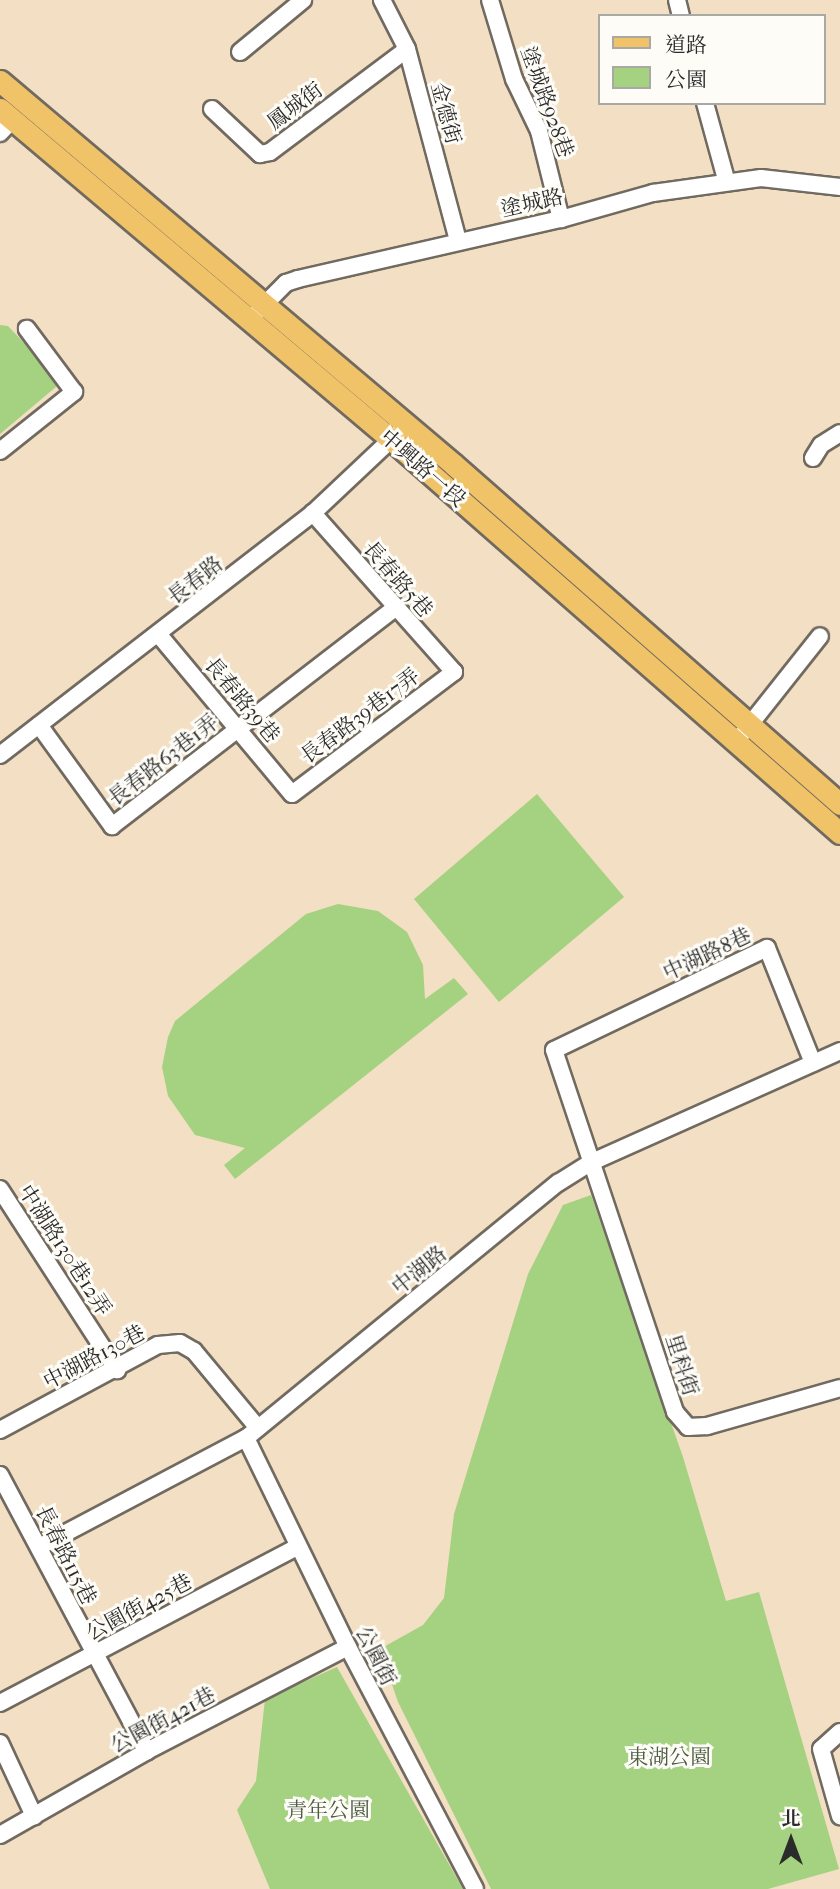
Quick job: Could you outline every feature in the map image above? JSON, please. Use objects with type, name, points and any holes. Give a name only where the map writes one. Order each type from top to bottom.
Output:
[{"type":"main road","name":"中興路一段","points":[[0,81],[258,312],[399,432],[742,734],[840,833]]},
{"type":"main road","name":"中興路一段","points":[[4,120],[258,312]]},
{"type":"main road","name":"中興路一段","points":[[742,734],[840,803]]},
{"type":"street","points":[[240,52],[303,0]]},
{"type":"street","name":"金德街","points":[[382,0],[407,49],[458,241]]},
{"type":"street","name":"塗城路928巷","points":[[489,0],[514,79],[539,131],[561,219]]},
{"type":"street","name":"鳳城街","points":[[212,109],[260,154],[270,152],[407,49]]},
{"type":"street","points":[[706,105],[726,179]]},
{"type":"street","name":"塗城路","points":[[258,312],[298,279],[561,219],[653,192],[726,179],[796,180],[840,187]]},
{"type":"street","points":[[0,450],[74,392],[27,329]]},
{"type":"street","name":"長春路","points":[[0,755],[159,635],[313,513],[399,432]]},
{"type":"street","points":[[813,458],[821,445],[840,433]]},
{"type":"street","name":"長春路5巷","points":[[313,513],[453,671]]},
{"type":"street","name":"長春路63巷1弄","points":[[39,725],[113,826],[395,608]]},
{"type":"street","name":"長春路39巷","points":[[159,635],[240,728],[292,794]]},
{"type":"street","points":[[742,734],[820,636]]},
{"type":"street","name":"長春路39巷17弄","points":[[292,794],[453,671]]},
{"type":"street","name":"中湖路8巷","points":[[592,1163],[554,1050],[767,948],[813,1063]]},
{"type":"street","name":"中湖路","points":[[39,1547],[252,1433],[558,1183],[592,1163],[840,1051]]},
{"type":"street","name":"里科街","points":[[592,1163],[675,1412],[688,1427],[707,1426],[840,1388]]},
{"type":"street","name":"中湖路130巷12弄","points":[[0,1189],[117,1370]]},
{"type":"street","name":"中湖路130巷","points":[[0,1430],[117,1370],[158,1345],[188,1345],[252,1433]]},
{"type":"street","name":"公園街","points":[[252,1433],[297,1547],[475,1889]]},
{"type":"street","name":"長春路115巷","points":[[0,1475],[94,1656],[147,1751]]},
{"type":"street","name":"公園街425巷","points":[[0,1703],[94,1656],[297,1547]]},
{"type":"street","name":"公園街421巷","points":[[0,1835],[147,1751],[348,1647]]},
{"type":"street","points":[[840,1732],[821,1749],[840,1816]]},
{"type":"street","points":[[0,1743],[34,1816]]},
{"type":"green space","points":[[0,325],[8,326],[25,344],[57,386],[0,434]]},
{"type":"green space","points":[[537,794],[624,897],[499,1002],[414,899]]},
{"type":"green space","points":[[338,904],[378,911],[407,932],[423,965],[425,999],[454,978],[468,994],[235,1179],[224,1165],[245,1148],[195,1135],[168,1096],[162,1067],[168,1037],[175,1021],[306,914]]},
{"type":"green space","name":"東湖公園","points":[[591,1195],[683,1457],[726,1601],[759,1592],[839,1869],[768,1889],[491,1889],[398,1702],[380,1649],[423,1625],[444,1598],[454,1514],[528,1274],[563,1205]]},
{"type":"green space","name":"青年公園","points":[[337,1667],[463,1889],[270,1889],[237,1810],[256,1781],[265,1699]]}]
